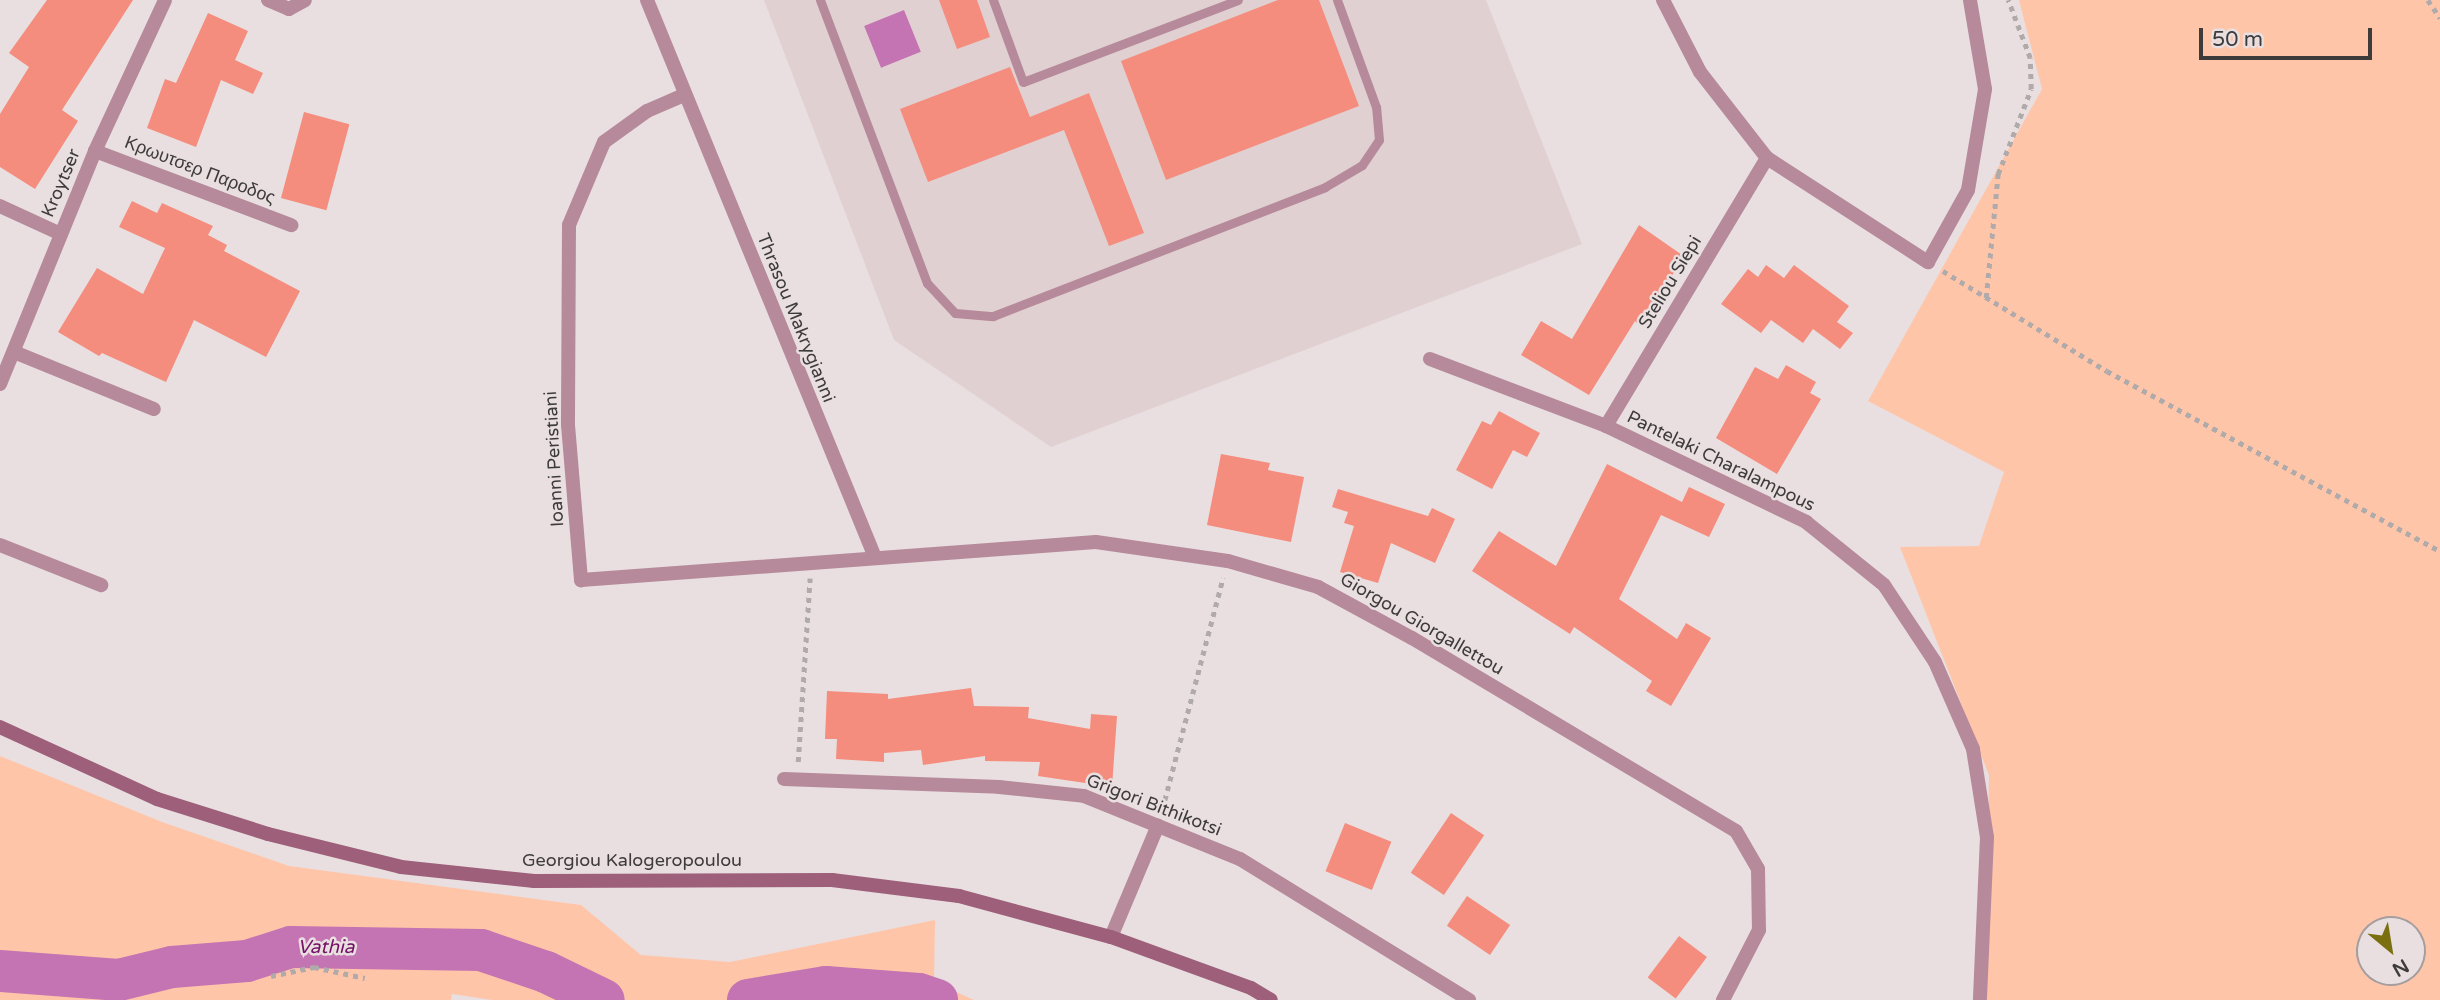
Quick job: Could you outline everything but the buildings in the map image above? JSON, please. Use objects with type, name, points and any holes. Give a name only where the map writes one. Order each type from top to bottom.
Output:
[{"type":"street","name":"Kroytser","points":[[0,384],[95,151],[165,0]]},
{"type":"street","points":[[268,0],[289,9],[305,0]]},
{"type":"street","name":"Thrasou Makrygianni","points":[[648,0],[684,95],[873,555]]},
{"type":"street","points":[[1663,0],[1700,72],[1767,158],[1928,262],[1968,190],[1985,89],[1970,0]]},
{"type":"street","name":"Ioanni Peristiani","points":[[684,95],[648,111],[604,142],[569,225],[568,425],[581,580],[811,564],[873,555]]},
{"type":"street","name":"Κρωυτσερ Παροδος","points":[[95,151],[291,225]]},
{"type":"street","name":"Steliou Siepi","points":[[1606,426],[1767,158]]},
{"type":"street","points":[[0,206],[61,234]]},
{"type":"street","points":[[13,352],[154,409]]},
{"type":"street","name":"Pantelaki Charalampous","points":[[1430,359],[1606,426],[1807,522],[1884,585],[1935,662],[1973,749],[1987,837],[1980,1000]]},
{"type":"street","name":"Giorgou Giorgallettou","points":[[873,555],[1096,542],[1228,561],[1318,587],[1412,638],[1735,831],[1758,869],[1759,930],[1723,1000]]},
{"type":"street","points":[[0,545],[101,586]]},
{"type":"street","name":"Georgiou Kalogeropoulou","points":[[0,727],[157,799],[268,834],[401,867],[534,881],[832,880],[959,896],[1111,937],[1251,988],[1271,1000]]},
{"type":"street","name":"Grigori Bithikotsi","points":[[790,780],[999,787],[1084,796],[1240,859],[1469,1000]]},
{"type":"street","points":[[1111,937],[1158,825]]},
{"type":"lane","points":[[820,0],[928,283],[955,313],[993,316],[1325,187],[1362,165],[1379,140],[1376,107],[1337,0]]},
{"type":"lane","points":[[993,0],[1023,82],[1238,0]]},
{"type":"path","points":[[1986,298],[1998,174],[2031,89],[2030,58],[2008,0]]},
{"type":"path","points":[[2428,0],[2440,18]]},
{"type":"path","points":[[1928,262],[2108,371],[2440,551]]},
{"type":"path","points":[[1158,825],[1228,561]]},
{"type":"path","points":[[790,780],[811,564]]},
{"type":"path","points":[[271,976],[314,967],[365,978]]},
{"type":"shaded area","points":[[764,0],[1486,0],[1582,244],[1051,447],[894,340]]},
{"type":"shaded area","points":[[2019,0],[2440,0],[2440,1000],[1986,1000],[1989,775],[1900,547],[1979,546],[2004,472],[1868,401],[2042,89]]},
{"type":"shaded area","points":[[904,10],[921,52],[881,68],[864,26]]},
{"type":"shaded area","points":[[0,756],[162,822],[289,866],[581,905],[641,955],[730,962],[935,920],[934,982],[974,1000],[492,1000],[452,994],[451,1000],[0,1000]]},
{"type":"waterway","name":"Vathia","points":[[0,971],[119,980],[172,967],[247,961],[291,947],[481,950],[546,972],[604,1000]]},
{"type":"waterway","name":"Vathia","points":[[748,1000],[826,987],[919,994],[937,1000]]}]
